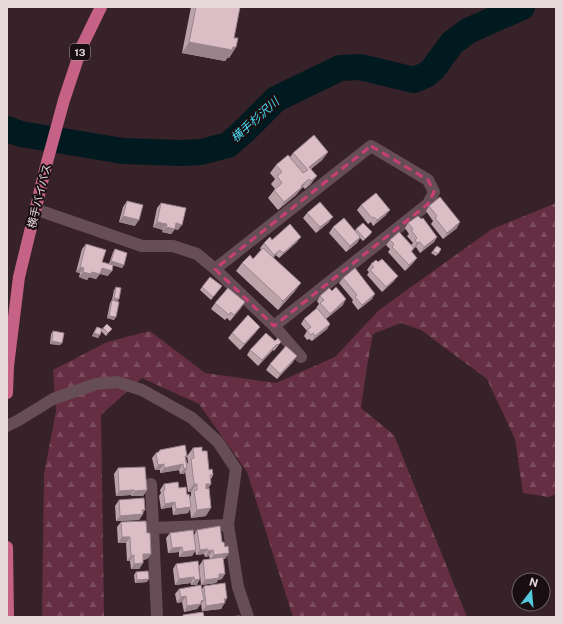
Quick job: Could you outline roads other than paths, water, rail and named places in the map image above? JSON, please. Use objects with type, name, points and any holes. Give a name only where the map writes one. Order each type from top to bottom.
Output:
[{"type":"highway","name":"横手バイパス","points":[[7,393],[8,366],[20,277],[35,209],[64,100],[82,46],[101,7]]},
{"type":"highway","points":[[7,547],[8,617]]},
{"type":"street","points":[[215,269],[371,146],[428,180],[434,192],[428,204],[274,326]]},
{"type":"street","points":[[35,209],[142,246],[173,246],[197,254],[215,269],[274,326],[301,357]]},
{"type":"street","points":[[7,426],[53,399],[96,384],[117,382],[142,390],[192,418],[218,442],[236,469],[228,524],[238,587],[248,617]]},
{"type":"street","points":[[151,484],[157,617]]},
{"type":"street","points":[[153,528],[228,524]]},
{"type":"waterway","name":"横手杉沢川","points":[[7,129],[21,134],[123,151],[181,153],[201,152],[228,145],[276,99],[340,68],[360,67],[414,80],[426,75],[433,69],[452,43],[468,31],[522,7]]}]
